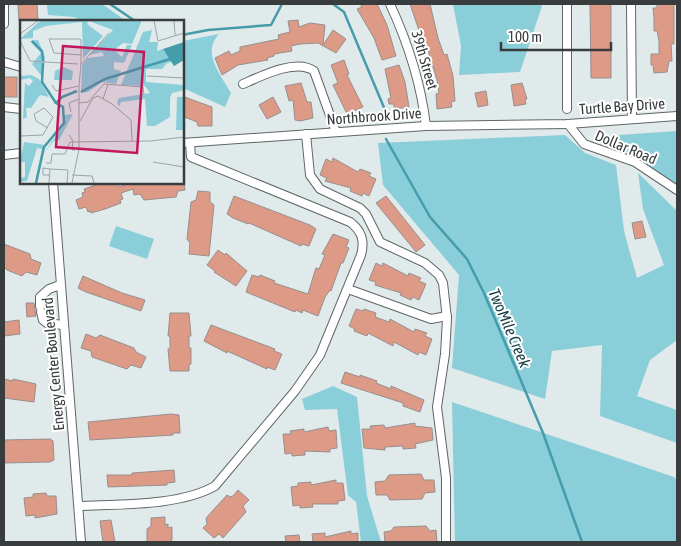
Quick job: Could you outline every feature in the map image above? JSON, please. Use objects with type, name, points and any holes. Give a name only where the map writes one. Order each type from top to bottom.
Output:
[{"type":"street","points":[[4,4],[4,24]]},
{"type":"street","name":"39th Street","points":[[390,4],[404,33],[418,76],[426,126]]},
{"type":"street","points":[[567,4],[567,109]]},
{"type":"street","points":[[632,4],[632,119]]},
{"type":"street","points":[[4,62],[20,67]]},
{"type":"street","points":[[243,84],[296,65],[306,65],[314,71],[336,132]]},
{"type":"street","points":[[4,107],[20,109]]},
{"type":"street","name":"Turtle Bay Drive","points":[[568,124],[677,116]]},
{"type":"street","name":"Northbrook Drive","points":[[186,143],[426,126],[568,124]]},
{"type":"street","name":"Dollar Road","points":[[568,124],[584,144],[635,162],[677,190]]},
{"type":"street","points":[[306,134],[310,175],[320,189],[360,208],[383,245],[432,268],[443,283],[446,316],[445,354],[437,407],[446,478],[446,542]]},
{"type":"street","points":[[79,506],[183,499],[200,495],[215,486],[295,391],[328,340],[364,246],[363,236],[357,228],[344,218],[191,157],[186,143]]},
{"type":"street","points":[[4,155],[20,153]]},
{"type":"street","name":"Energy Center Boulevard","points":[[53,184],[81,542]]},
{"type":"street","points":[[60,285],[49,289],[40,297],[40,309],[43,320],[47,323],[63,325]]},
{"type":"street","points":[[348,289],[426,318],[446,316]]},
{"type":"shaded area","points":[[47,4],[102,4],[125,20],[80,20],[74,17],[48,15]]},
{"type":"shaded area","points":[[453,4],[541,4],[542,6],[520,72],[459,75],[461,46]]},
{"type":"shaded area","points":[[219,34],[214,41],[212,56],[214,64],[231,93],[225,107],[184,88],[184,41]]},
{"type":"shaded area","points":[[677,131],[677,189],[604,136]]},
{"type":"shaded area","points":[[565,135],[585,153],[616,165],[624,231],[637,278],[664,265],[643,209],[638,173],[677,211],[677,340],[650,360],[637,396],[677,410],[677,443],[600,416],[602,345],[552,351],[545,399],[452,368],[459,275],[383,185],[378,143]]},
{"type":"shaded area","points":[[116,226],[154,239],[147,259],[109,246]]},
{"type":"shaded area","points":[[333,386],[357,397],[367,496],[381,542],[361,542],[356,502],[348,495],[337,409],[305,410],[302,399]]},
{"type":"shaded area","points":[[452,402],[674,477],[677,481],[677,542],[455,542]]},
{"type":"building","points":[[37,4],[38,20],[19,21],[18,5]]},
{"type":"building","points":[[360,4],[376,4],[378,6],[387,25],[396,56],[382,60],[374,38],[357,9],[362,7]]},
{"type":"building","points":[[410,4],[430,4],[438,38],[444,55],[447,54],[453,76],[455,101],[451,102],[452,107],[437,109],[436,94],[439,93],[437,80],[427,47],[425,48]]},
{"type":"building","points":[[590,4],[611,4],[611,78],[591,78]]},
{"type":"building","points":[[657,4],[674,4],[674,44],[671,44],[672,61],[669,61],[667,72],[654,73],[653,65],[651,65],[651,54],[659,54],[657,31],[654,31],[653,8],[657,8]]},
{"type":"building","points":[[298,20],[299,27],[310,23],[325,25],[323,45],[333,30],[346,39],[336,53],[318,43],[300,44],[291,46],[292,51],[274,54],[274,56],[267,58],[268,60],[238,65],[222,75],[215,58],[229,51],[231,55],[240,51],[240,47],[279,39],[278,35],[290,32],[288,21]]},
{"type":"building","points":[[344,60],[349,74],[347,75],[363,107],[347,114],[333,85],[338,83],[331,65]]},
{"type":"building","points":[[399,65],[405,82],[409,107],[394,109],[394,104],[389,104],[388,99],[391,98],[385,69]]},
{"type":"building","points":[[4,77],[17,77],[17,97],[4,97]]},
{"type":"building","points":[[301,83],[307,102],[311,102],[313,118],[300,121],[295,120],[293,100],[289,101],[285,86]]},
{"type":"building","points":[[522,83],[527,99],[525,99],[526,104],[514,106],[511,85]]},
{"type":"building","points":[[486,91],[488,105],[478,107],[475,93]]},
{"type":"building","points":[[184,97],[212,107],[212,126],[198,126],[197,122],[184,117]]},
{"type":"building","points":[[273,97],[281,112],[267,119],[259,105]]},
{"type":"building","points":[[333,158],[358,172],[360,169],[371,173],[369,176],[376,179],[369,196],[363,193],[362,196],[350,191],[351,188],[325,181],[327,178],[320,175],[326,159],[332,162]]},
{"type":"building","points":[[184,182],[185,190],[178,191],[176,197],[144,200],[140,194],[134,195],[133,189],[121,193],[123,199],[120,200],[121,203],[91,213],[91,211],[88,212],[86,207],[79,209],[76,200],[83,197],[84,189],[99,184],[118,184],[119,187],[126,184],[184,184]]},
{"type":"building","points":[[198,191],[210,192],[210,202],[214,205],[209,256],[189,254],[190,243],[187,239],[191,202],[196,200]]},
{"type":"building","points":[[234,196],[316,229],[309,246],[302,244],[301,246],[227,214]]},
{"type":"building","points":[[386,196],[425,245],[416,252],[376,203]]},
{"type":"building","points":[[642,221],[646,237],[635,239],[632,223]]},
{"type":"building","points":[[333,234],[349,240],[346,247],[349,248],[343,263],[341,263],[331,291],[325,297],[318,316],[303,310],[302,313],[296,310],[295,312],[246,292],[252,275],[259,277],[260,275],[275,281],[274,283],[308,294],[316,268],[319,269],[325,255],[322,254]]},
{"type":"building","points":[[4,244],[30,254],[31,259],[41,263],[37,275],[26,272],[22,276],[7,270],[4,267]]},
{"type":"building","points":[[218,250],[225,255],[226,253],[247,271],[236,286],[214,272],[207,265]]},
{"type":"building","points":[[376,263],[382,266],[383,263],[408,276],[409,273],[421,278],[419,281],[426,284],[419,300],[413,297],[411,300],[400,295],[401,293],[375,285],[376,282],[369,280]]},
{"type":"building","points":[[83,276],[122,293],[145,300],[141,311],[78,288]]},
{"type":"building","points":[[26,303],[34,303],[36,316],[27,317]]},
{"type":"building","points":[[356,309],[363,311],[364,309],[376,313],[375,317],[389,322],[390,319],[414,332],[415,329],[427,333],[425,336],[432,339],[426,355],[419,352],[418,355],[394,342],[393,346],[368,333],[367,336],[354,331],[355,329],[349,326]]},
{"type":"building","points":[[170,313],[189,313],[191,364],[189,365],[189,371],[170,371],[168,349],[170,349],[170,336],[168,336]]},
{"type":"building","points":[[19,320],[20,334],[4,336],[4,322]]},
{"type":"building","points":[[211,325],[275,349],[274,351],[282,354],[275,370],[267,367],[267,369],[227,351],[227,353],[204,341]]},
{"type":"building","points":[[86,334],[96,338],[100,335],[134,348],[136,352],[146,357],[141,368],[131,365],[127,369],[92,357],[91,351],[81,348]]},
{"type":"building","points":[[345,372],[377,381],[376,383],[391,389],[391,386],[424,400],[420,412],[403,406],[403,403],[341,383]]},
{"type":"building","points":[[4,379],[36,384],[34,402],[4,398]]},
{"type":"building","points":[[171,414],[179,415],[180,433],[90,440],[88,422]]},
{"type":"building","points":[[415,423],[415,426],[432,428],[433,440],[415,444],[416,448],[403,449],[403,446],[385,447],[385,450],[364,448],[362,429],[371,429],[370,426],[384,425],[385,428]]},
{"type":"building","points":[[328,427],[329,431],[336,430],[337,448],[330,449],[330,452],[305,451],[305,455],[292,456],[292,453],[285,454],[283,434],[291,434],[290,431],[304,429],[304,432]]},
{"type":"building","points":[[50,439],[53,441],[54,460],[50,462],[4,463],[4,440]]},
{"type":"building","points":[[174,470],[175,482],[167,483],[167,485],[108,487],[107,475],[132,475],[132,473]]},
{"type":"building","points":[[421,474],[424,480],[434,480],[435,492],[425,493],[422,499],[390,500],[387,495],[376,495],[375,482],[385,481],[389,475]]},
{"type":"building","points":[[336,480],[336,483],[343,483],[345,500],[338,501],[338,504],[312,504],[313,507],[300,508],[300,505],[293,506],[291,487],[298,486],[298,483],[311,482],[311,485]]},
{"type":"building","points":[[238,490],[249,500],[243,506],[246,512],[223,538],[219,534],[214,538],[203,528],[207,524],[206,518],[227,495],[233,496]]},
{"type":"building","points":[[46,493],[47,496],[56,496],[57,514],[35,518],[35,515],[26,516],[24,498],[33,497],[33,494]]},
{"type":"building","points":[[165,517],[165,525],[168,524],[168,528],[172,527],[172,540],[169,542],[147,542],[147,529],[151,526],[151,518]]},
{"type":"building","points":[[111,520],[115,542],[103,542],[100,521]]},
{"type":"building","points":[[426,526],[430,531],[436,530],[437,542],[385,542],[384,532],[391,531],[394,527]]},
{"type":"building","points":[[351,531],[351,534],[358,533],[358,542],[313,542],[312,534],[325,533],[325,537]]},
{"type":"building","points":[[299,535],[300,542],[286,542],[285,536]]},
{"type":"waterway","points":[[110,4],[134,20]]},
{"type":"waterway","points":[[184,35],[208,30],[271,25],[282,4]]},
{"type":"waterway","points":[[333,4],[344,12],[385,110]]},
{"type":"waterway","name":"TwoMile Creek","points":[[386,139],[430,217],[467,259],[484,293],[543,433],[582,542]]}]
